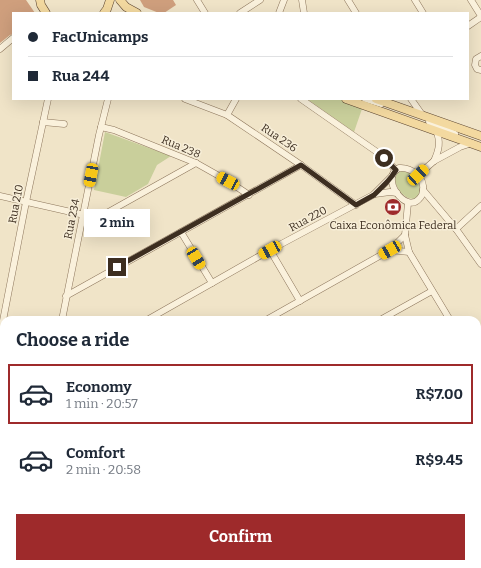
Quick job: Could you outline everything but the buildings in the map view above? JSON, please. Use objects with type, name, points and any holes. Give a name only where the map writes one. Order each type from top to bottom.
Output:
[{"type":"main road","points":[[40,0],[45,12]]},
{"type":"main road","points":[[105,12],[110,0]]},
{"type":"main road","points":[[120,0],[126,7],[135,12]]},
{"type":"main road","points":[[349,100],[481,147]]},
{"type":"main road","points":[[379,100],[481,138]]},
{"type":"street","points":[[197,0],[204,12]]},
{"type":"street","points":[[242,12],[260,0]]},
{"type":"street","points":[[279,12],[284,0]]},
{"type":"street","points":[[302,0],[304,12]]},
{"type":"street","points":[[348,0],[355,12]]},
{"type":"street","points":[[415,0],[422,12]]},
{"type":"street","points":[[469,25],[481,17],[471,0]]},
{"type":"street","points":[[0,49],[12,39]]},
{"type":"street","points":[[481,56],[476,59],[475,65],[477,69],[481,70]]},
{"type":"street","name":"Rua 210","points":[[5,316],[26,202],[48,100]]},
{"type":"street","name":"Rua 234","points":[[63,316],[108,100]]},
{"type":"street","name":"Rua 236","points":[[188,100],[227,115],[301,165],[356,205]]},
{"type":"street","points":[[227,115],[235,100]]},
{"type":"street","points":[[302,100],[384,158],[394,173],[393,186],[397,193],[408,203],[417,201],[423,190]]},
{"type":"street","points":[[368,100],[429,122],[481,138]]},
{"type":"street","points":[[412,100],[423,116],[436,130],[439,136],[439,149],[434,161]]},
{"type":"street","points":[[43,122],[64,124]]},
{"type":"street","points":[[429,122],[481,143]]},
{"type":"street","name":"Rua 238","points":[[101,127],[114,130],[196,163],[249,195]]},
{"type":"street","points":[[418,175],[434,161],[460,147],[472,143]]},
{"type":"street","points":[[0,196],[93,217],[103,215],[196,163]]},
{"type":"street","points":[[66,296],[301,165]]},
{"type":"street","points":[[394,173],[399,168],[404,168],[409,169],[418,175],[423,190],[456,229],[481,264]]},
{"type":"street","name":"Rua 220","points":[[374,195],[394,173]]},
{"type":"street","name":"Rua 220","points":[[155,316],[270,250],[374,195],[383,192],[397,193]]},
{"type":"street","points":[[408,203],[405,235],[409,252],[448,316]]},
{"type":"street","points":[[456,229],[481,206]]},
{"type":"street","points":[[181,232],[212,283]]},
{"type":"street","points":[[273,316],[390,250],[405,235]]},
{"type":"street","points":[[270,250],[300,301]]},
{"type":"street","points":[[390,250],[409,252]]},
{"type":"street","points":[[387,316],[432,291]]},
{"type":"green space","points":[[308,100],[345,100],[363,106],[354,132]]},
{"type":"green space","points":[[105,132],[171,156],[157,165],[148,184],[126,197],[94,190]]},
{"type":"green space","points":[[402,171],[410,173],[418,182],[421,193],[416,198],[411,199],[406,197],[398,189],[395,178],[397,174]]},
{"type":"place","name":"Caixa Econômica Federal","points":[[393,207]]},
{"type":"route","points":[[117,267],[301,165],[356,205],[374,195],[396,170],[384,158]]}]
